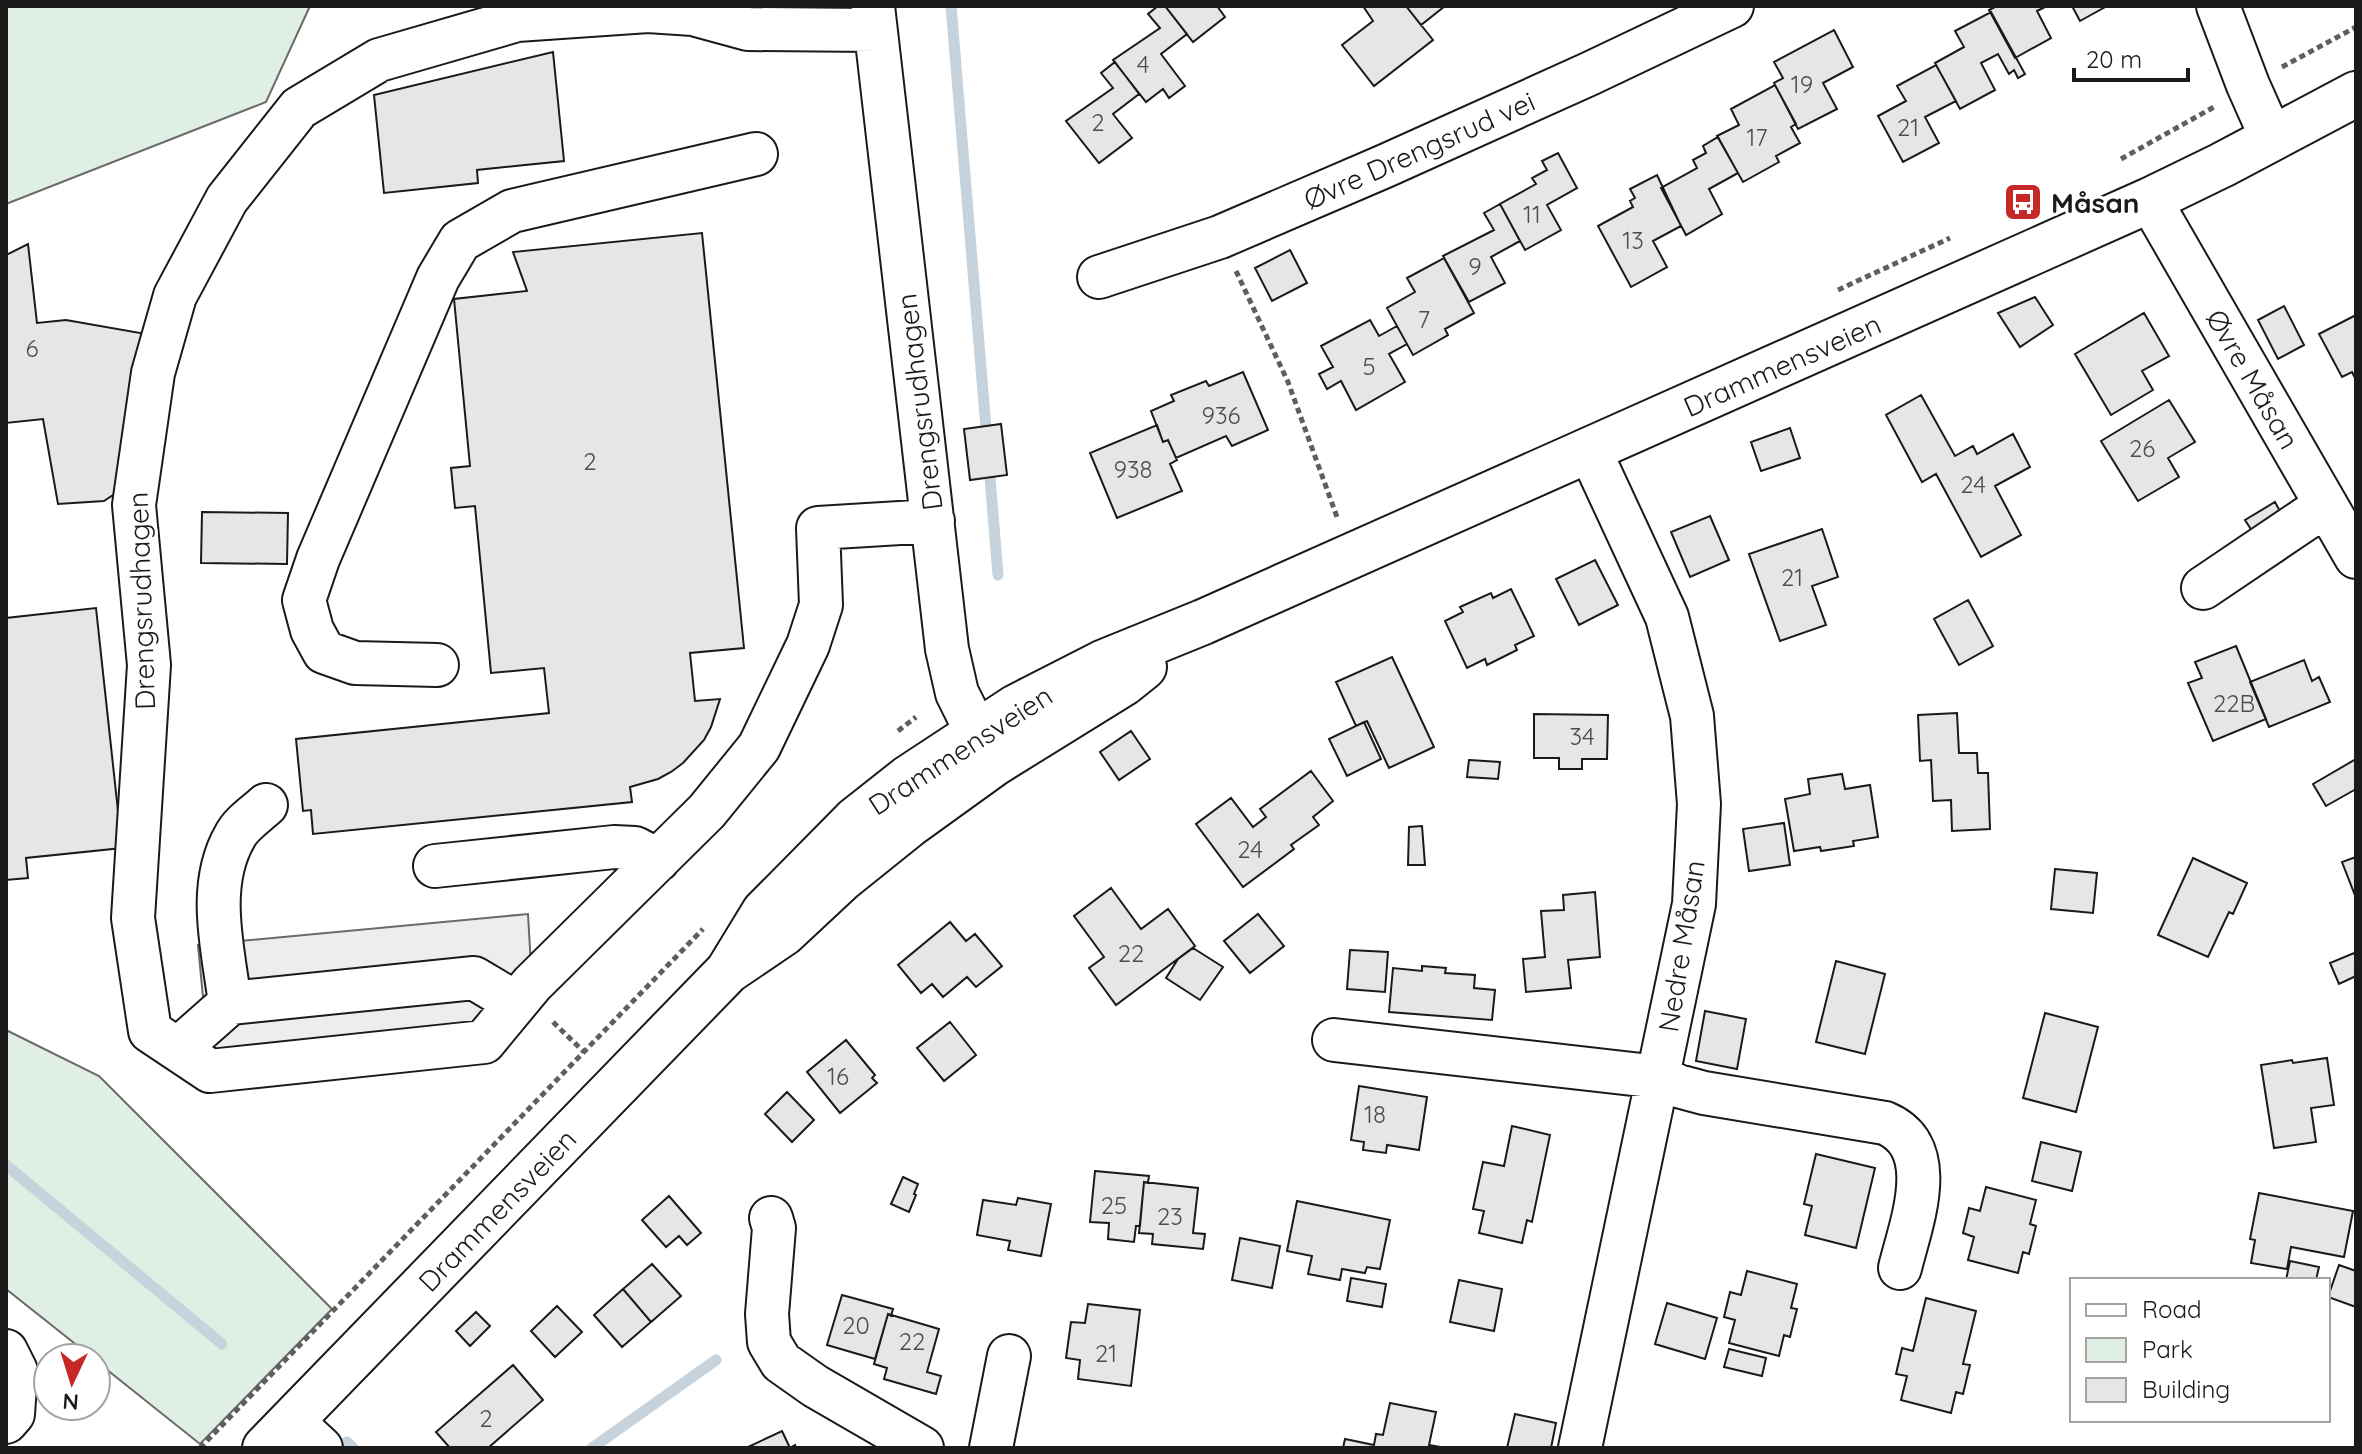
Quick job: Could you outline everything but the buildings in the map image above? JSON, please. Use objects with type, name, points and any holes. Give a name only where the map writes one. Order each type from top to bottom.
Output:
[{"type":"main road","name":"Drammensveien","points":[[293,1439],[728,971],[784,933],[887,842],[986,748],[1124,683],[1203,622],[2150,200],[2356,94]]},
{"type":"street","name":"Øvre Drengsrud vei","points":[[1099,277],[1220,237],[1560,88],[1732,6]]},
{"type":"street","points":[[2218,6],[2272,139]]},
{"type":"street","name":"Drengsrudhagen","points":[[933,521],[818,528],[821,605],[808,645],[759,747],[707,811],[532,984],[484,1042],[210,1071],[150,1031],[133,918],[149,665],[134,505],[153,373],[175,296],[227,199],[299,108],[379,60],[517,20],[648,11],[693,14],[748,29],[874,18],[933,521],[947,649],[957,693],[986,748]]},
{"type":"street","points":[[437,665],[355,663],[324,652],[312,630],[304,600],[318,559],[438,278],[460,241],[512,211],[756,154]]},
{"type":"street","name":"Øvre Måsan","points":[[2150,200],[2356,557]]},
{"type":"street","name":"Nedre Måsan","points":[[1580,1448],[1694,904],[1699,804],[1692,716],[1667,617],[1590,451]]},
{"type":"street","points":[[2203,588],[2326,505]]},
{"type":"street","points":[[230,1003],[217,898],[219,885],[224,861],[236,833],[266,805]]},
{"type":"street","points":[[435,866],[614,847],[635,848],[658,860]]},
{"type":"street","points":[[178,1049],[230,1003],[474,978],[516,1003]]},
{"type":"street","points":[[1334,1040],[1659,1077],[1704,1093],[1885,1123],[1900,1129],[1916,1157],[1920,1179],[1900,1268]]},
{"type":"street","points":[[771,1218],[774,1228],[767,1314],[769,1342],[781,1362],[815,1386],[922,1448]]},
{"type":"street","points":[[6,1351],[16,1371],[13,1414],[6,1422]]},
{"type":"street","points":[[991,1448],[1009,1356]]},
{"type":"path","points":[[2271,73],[2356,27]]},
{"type":"path","points":[[2121,159],[2215,106]]},
{"type":"path","points":[[1220,237],[1288,382],[1337,517]]},
{"type":"path","points":[[891,738],[916,717]]},
{"type":"path","points":[[200,1448],[704,927]]},
{"type":"green space","points":[[6,6],[310,6],[266,102],[6,204]]},
{"type":"green space","points":[[6,1030],[99,1076],[332,1309],[200,1444],[112,1374],[112,1342],[73,1342],[6,1289]]},
{"type":"shaded area","points":[[528,914],[532,984],[484,1042],[210,1071],[198,945]]},
{"type":"waterway","points":[[951,6],[987,440]]},
{"type":"waterway","points":[[989,465],[998,575]]},
{"type":"waterway","points":[[6,1165],[222,1344]]},
{"type":"waterway","points":[[592,1448],[716,1360]]},
{"type":"waterway","points":[[347,1442],[353,1448]]},
{"type":"place","name":"Måsan","points":[[2023,202]]}]
